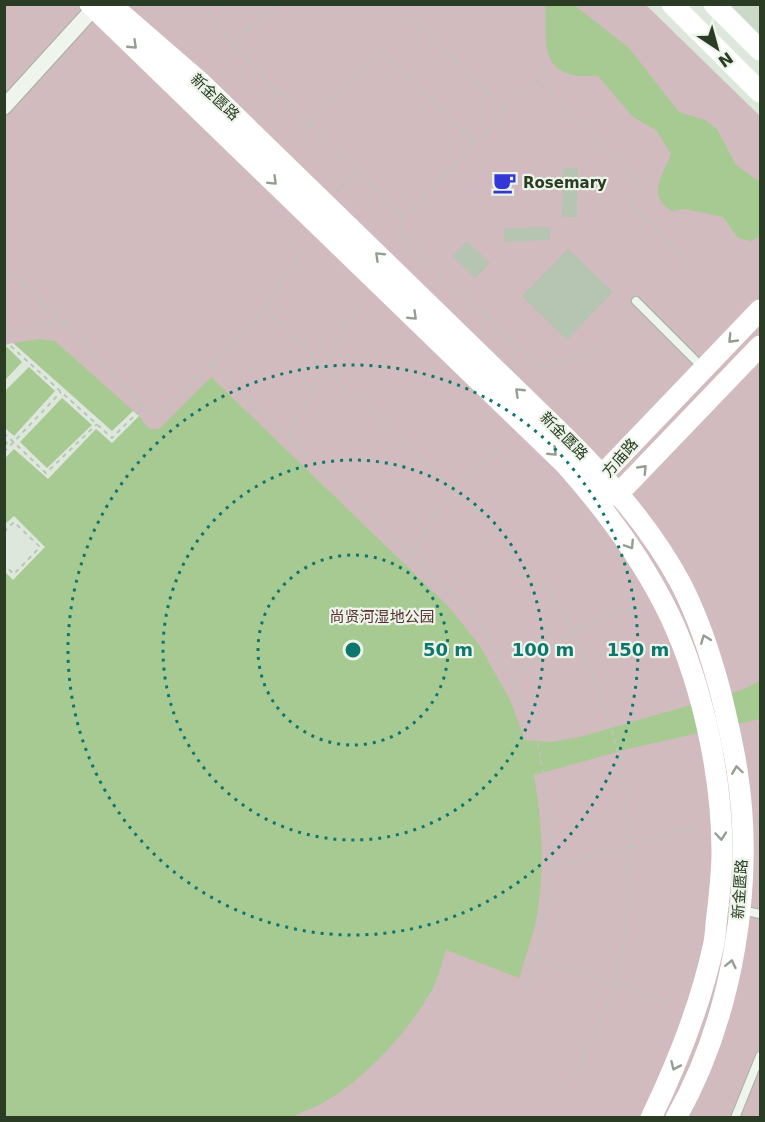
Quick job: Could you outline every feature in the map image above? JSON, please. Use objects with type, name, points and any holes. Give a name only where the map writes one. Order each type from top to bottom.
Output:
[{"type":"street","points":[[672,4],[760,92]]},
{"type":"street","points":[[714,4],[760,50]]},
{"type":"street","points":[[4,107],[98,6]]},
{"type":"street","name":"新金匮路","points":[[98,6],[201,83],[602,474],[619,493],[660,549],[681,584],[708,644],[730,730],[738,771],[743,860],[750,911],[733,956],[707,1010],[676,1118]]},
{"type":"street","name":"新金匮路","points":[[98,6],[566,465],[595,498],[633,551],[664,604],[692,671],[709,736],[718,797],[722,862],[707,1010]]},
{"type":"street","name":"方庙路","points":[[760,310],[602,474],[595,498],[619,493],[760,346]]},
{"type":"street","name":"新金匮路","points":[[651,1118],[698,1037]]},
{"type":"lane","points":[[636,301],[704,368]]},
{"type":"lane","points":[[735,1118],[760,1056]]},
{"type":"path","points":[[203,4],[231,42],[308,124],[404,218]]},
{"type":"path","points":[[231,42],[280,4]]},
{"type":"path","points":[[397,4],[505,111]]},
{"type":"path","points":[[308,124],[381,50],[476,142]]},
{"type":"path","points":[[545,69],[404,218],[399,234],[533,361],[549,367],[595,351]]},
{"type":"path","points":[[536,79],[643,188],[629,202],[686,260]]},
{"type":"path","points":[[326,204],[357,171]]},
{"type":"path","points":[[4,266],[67,326],[144,406],[158,416],[265,310],[299,252],[309,259]]},
{"type":"path","points":[[288,436],[349,322],[361,309]]},
{"type":"path","points":[[265,310],[504,538],[515,571],[550,592],[596,679],[610,720],[628,806],[629,895],[614,984],[575,1074]]},
{"type":"path","points":[[4,334],[51,323],[67,326]]},
{"type":"path","points":[[4,340],[112,438],[144,406]]},
{"type":"path","points":[[212,364],[467,609],[488,638],[511,678],[535,731],[544,776],[553,867],[536,957],[526,988]]},
{"type":"path","points":[[4,452],[61,392]]},
{"type":"path","points":[[4,433],[46,473],[97,424]]},
{"type":"path","points":[[411,554],[452,489],[502,446]]},
{"type":"path","points":[[4,532],[14,522],[40,547],[14,574],[4,565]]},
{"type":"path","points":[[511,678],[572,632],[602,617],[632,608]]},
{"type":"path","points":[[553,867],[630,847],[673,831],[694,830]]},
{"type":"path","points":[[536,957],[672,1003]]},
{"type":"shaded area","points":[[545,5],[574,5],[629,48],[679,112],[705,120],[717,129],[736,165],[760,182],[760,236],[751,241],[738,238],[723,217],[685,209],[672,211],[664,205],[658,192],[671,154],[657,131],[633,117],[598,76],[569,74],[553,63],[546,45]]},
{"type":"shaded area","points":[[723,5],[760,5],[760,40]]},
{"type":"shaded area","points":[[38,339],[55,341],[139,416],[149,429],[159,429],[211,377],[449,607],[480,646],[510,700],[525,740],[551,742],[580,737],[742,690],[760,681],[760,719],[628,749],[534,775],[541,834],[540,894],[531,939],[519,978],[446,950],[434,986],[399,1037],[353,1083],[319,1105],[289,1118],[5,1117],[4,345]]},
{"type":"green space","name":"尚贤河湿地公园","points":[[5,5],[646,5],[760,116],[760,1117],[5,1118]]},
{"type":"pier","points":[[13,343],[112,431],[133,411],[139,416],[112,443],[96,429],[48,479],[14,449],[5,458],[5,447],[8,443],[5,439],[5,428],[14,436],[55,391],[29,367],[5,391],[5,380],[22,362],[5,345]],"holes":[[[62,398],[92,425],[47,468],[20,442]]]},
{"type":"pier","points":[[14,516],[45,547],[13,580],[5,572],[4,525]]},
{"type":"building","points":[[563,168],[578,168],[577,217],[562,217]]},
{"type":"building","points":[[550,227],[550,240],[504,242],[504,228]]},
{"type":"building","points":[[467,241],[490,263],[475,278],[452,256]]},
{"type":"building","points":[[568,249],[613,292],[567,340],[522,296]]},
{"type":"place","name":"Rosemary","points":[[505,183]]}]
